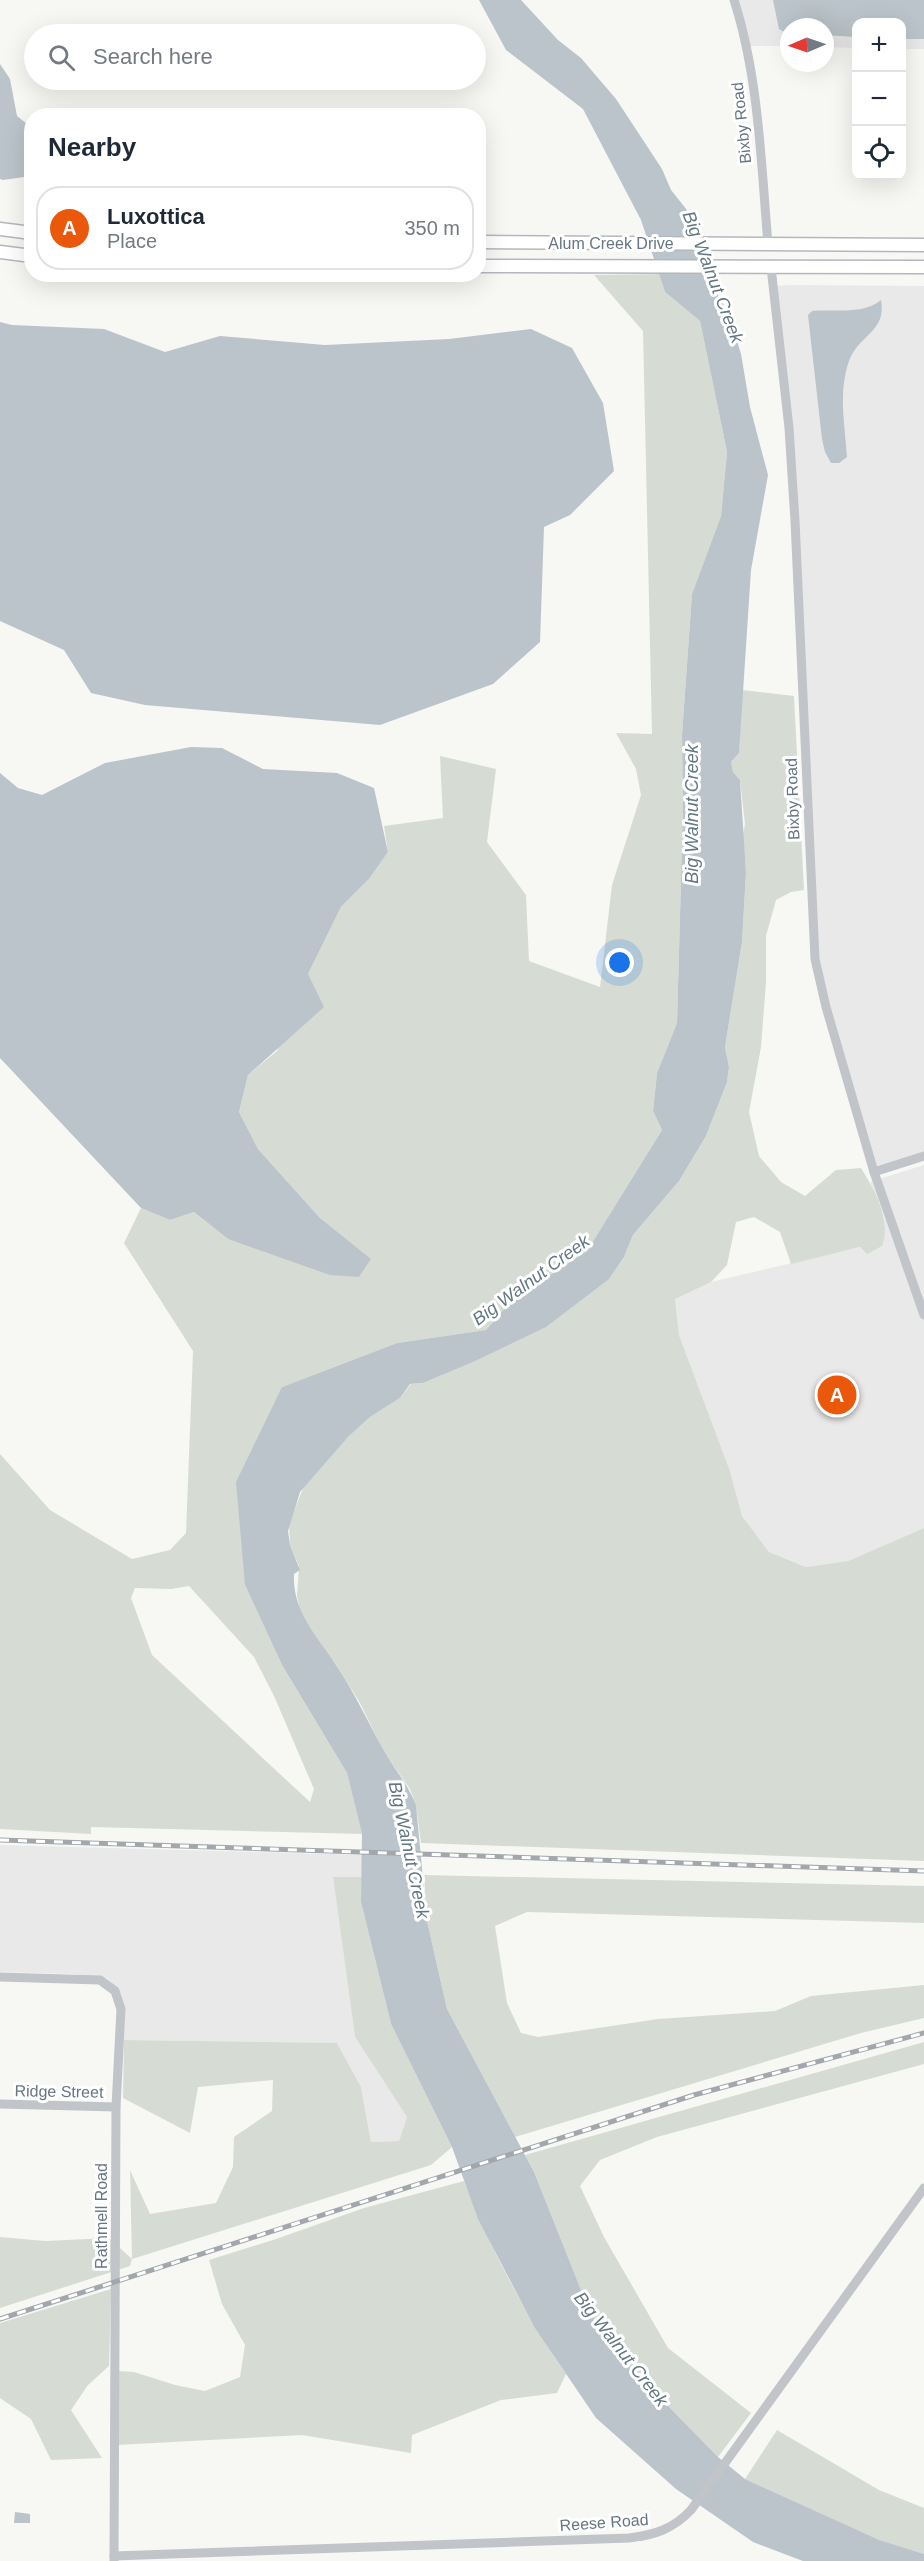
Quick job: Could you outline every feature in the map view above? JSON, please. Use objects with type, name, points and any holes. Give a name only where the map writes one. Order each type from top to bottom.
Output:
[{"type":"main road","points":[[0,229],[24,231]]},
{"type":"main road","name":"Alum Creek Drive","points":[[486,242],[924,244]]},
{"type":"main road","points":[[0,252],[24,255]]},
{"type":"main road","name":"Alum Creek Drive","points":[[486,266],[924,267]]},
{"type":"street","name":"Bixby Road","points":[[734,0],[745,43],[754,101],[768,244]]},
{"type":"street","name":"Bixby Road","points":[[771,267],[788,420],[795,521],[815,959],[826,1007],[874,1172],[924,1315]]},
{"type":"street","points":[[874,1172],[924,1156]]},
{"type":"street","name":"Rathmell Road","points":[[0,1977],[100,1980],[111,1986],[119,1997],[121,2009],[116,2107],[114,2558]]},
{"type":"street","name":"Ridge Street","points":[[0,2104],[116,2107]]},
{"type":"street","name":"Reese Road","points":[[114,2558],[630,2538],[664,2531],[676,2525],[691,2510],[924,2188]]},
{"type":"shaded area","points":[[735,0],[924,0],[924,49],[906,49],[906,18],[852,18],[852,48],[834,47],[834,18],[780,18],[780,46],[750,46]]},
{"type":"shaded area","points":[[659,274],[665,292],[700,321],[727,452],[721,516],[692,594],[682,735],[683,810],[677,1023],[657,1073],[653,1111],[662,1130],[587,1251],[513,1299],[486,1330],[397,1343],[282,1387],[245,1585],[282,1665],[347,1773],[362,1834],[91,1827],[91,1834],[0,1829],[0,1454],[50,1510],[132,1559],[170,1550],[186,1533],[193,1351],[124,1243],[141,1208],[170,1220],[194,1212],[228,1239],[359,1277],[370,1260],[320,1218],[258,1149],[239,1112],[248,1075],[277,1051],[308,974],[341,907],[369,879],[388,852],[384,826],[443,818],[440,756],[496,769],[487,842],[526,895],[529,961],[600,987],[612,885],[641,795],[636,769],[616,733],[652,734],[643,331],[594,275]],"holes":[[[189,1586],[254,1657],[274,1696],[314,1789],[310,1802],[152,1655],[131,1598],[135,1588],[171,1589]]]},
{"type":"shaded area","points":[[773,286],[924,286],[924,1156],[874,1172],[820,985],[795,521]]},
{"type":"shaded area","points":[[742,690],[794,696],[804,890],[791,892],[776,900],[766,936],[766,982],[761,1047],[749,1112],[759,1156],[781,1182],[805,1196],[836,1170],[861,1168],[880,1205],[885,1236],[882,1246],[867,1254],[860,1247],[791,1264],[780,1232],[754,1217],[736,1222],[727,1265],[711,1282],[675,1299],[679,1335],[730,1471],[742,1516],[769,1552],[806,1567],[848,1561],[924,1528],[924,1861],[421,1843],[416,1805],[410,1789],[384,1752],[360,1703],[337,1666],[305,1623],[297,1596],[299,1566],[290,1545],[289,1523],[304,1486],[322,1464],[370,1417],[400,1398],[411,1384],[423,1383],[471,1363],[523,1336],[611,1276],[624,1257],[633,1235],[679,1181],[706,1136],[727,1082],[729,1067],[725,1047],[742,942],[746,872],[743,835],[745,824],[740,780],[733,772],[731,762],[739,753]]},
{"type":"shaded area","points":[[924,1165],[924,1528],[848,1561],[806,1567],[769,1552],[742,1516],[730,1471],[679,1335],[675,1298],[711,1282],[861,1247],[885,1219],[870,1182]]},
{"type":"shaded area","points":[[0,1845],[362,1855],[362,1877],[333,1877],[355,2037],[407,2117],[399,2141],[371,2142],[361,2087],[337,2043],[124,2040],[125,2014],[121,1994],[107,1978],[74,1974],[0,1972]]},
{"type":"shaded area","points":[[424,1875],[924,1886],[924,1923],[527,1912],[495,1926],[507,2003],[521,2033],[538,2037],[658,2019],[775,2011],[811,1996],[924,1985],[924,2018],[861,2033],[515,2137],[447,2009],[427,1921]]},
{"type":"shaded area","points":[[333,1877],[362,1877],[361,1902],[391,2024],[452,2147],[431,2165],[132,2259],[130,2170],[150,2214],[216,2203],[233,2167],[234,2137],[272,2111],[273,2080],[198,2087],[190,2133],[123,2098],[124,2040],[337,2043],[361,2087],[371,2142],[399,2141],[407,2117],[355,2037]]},
{"type":"shaded area","points":[[924,2042],[924,2064],[657,2137],[600,2160],[580,2186],[604,2237],[668,2348],[751,2413],[718,2457],[629,2366],[591,2315],[534,2172],[525,2155]]},
{"type":"shaded area","points":[[464,2181],[509,2280],[536,2328],[566,2374],[557,2393],[501,2400],[412,2435],[411,2453],[302,2435],[117,2445],[119,2371],[134,2372],[175,2385],[205,2391],[240,2377],[245,2345],[222,2304],[209,2260],[364,2208]]},
{"type":"shaded area","points":[[0,2237],[45,2241],[109,2238],[132,2259],[130,2266],[0,2308]]},
{"type":"shaded area","points":[[111,2289],[109,2366],[88,2385],[71,2410],[102,2458],[51,2460],[31,2419],[0,2398],[0,2323]]},
{"type":"shaded area","points":[[777,2430],[879,2490],[924,2508],[924,2554],[879,2541],[745,2479]]},
{"type":"water","name":"Big Walnut Creek","points":[[479,0],[521,0],[558,40],[581,58],[616,99],[662,169],[671,190],[687,210],[709,253],[719,283],[718,295],[729,315],[741,354],[750,407],[768,475],[751,570],[739,753],[731,762],[733,772],[740,780],[746,872],[742,942],[725,1047],[729,1067],[727,1082],[706,1136],[679,1181],[633,1235],[624,1257],[609,1279],[546,1327],[471,1363],[423,1383],[410,1384],[400,1398],[370,1417],[348,1437],[300,1492],[288,1531],[290,1545],[300,1570],[294,1574],[297,1601],[308,1624],[356,1698],[416,1805],[427,1921],[447,2009],[534,2172],[591,2315],[629,2366],[718,2457],[745,2479],[879,2540],[924,2554],[924,2561],[803,2561],[753,2542],[676,2489],[596,2418],[535,2328],[478,2219],[452,2147],[391,2024],[361,1902],[362,1834],[347,1773],[282,1665],[245,1585],[236,1482],[282,1387],[397,1343],[486,1330],[513,1299],[587,1251],[662,1130],[653,1111],[657,1073],[677,1023],[683,810],[682,735],[692,594],[721,516],[727,452],[700,321],[665,292],[641,220],[583,109],[506,50]]},
{"type":"water","points":[[773,0],[924,0],[924,39],[906,39],[906,18],[852,18],[852,37],[834,36],[834,18],[780,18],[779,29]]},
{"type":"water","points":[[0,64],[10,79],[17,116],[24,122],[24,177],[0,179]]},
{"type":"water","points":[[881,300],[880,319],[876,327],[853,352],[846,373],[843,409],[847,457],[839,463],[831,463],[822,439],[808,315],[812,311],[857,310],[874,305]]},
{"type":"water","points":[[0,322],[12,325],[104,329],[165,352],[220,336],[325,345],[449,339],[531,329],[572,348],[603,403],[614,471],[570,515],[544,527],[540,642],[493,684],[380,725],[145,705],[91,693],[64,650],[0,621]]},
{"type":"water","points":[[191,747],[222,748],[263,769],[337,773],[374,788],[388,852],[369,879],[341,907],[308,974],[324,1007],[248,1075],[239,1112],[258,1149],[320,1218],[371,1259],[359,1277],[330,1275],[228,1239],[194,1212],[170,1220],[141,1208],[0,1058],[0,773],[18,788],[42,795],[105,763]]},
{"type":"water","points":[[15,2512],[30,2514],[30,2523],[14,2523]]},
{"type":"railway","points":[[0,1840],[924,1871]]},
{"type":"railway","points":[[0,2319],[694,2095],[924,2033]]},
{"type":"place","name":"Luxottica","points":[[837,1395]]}]
